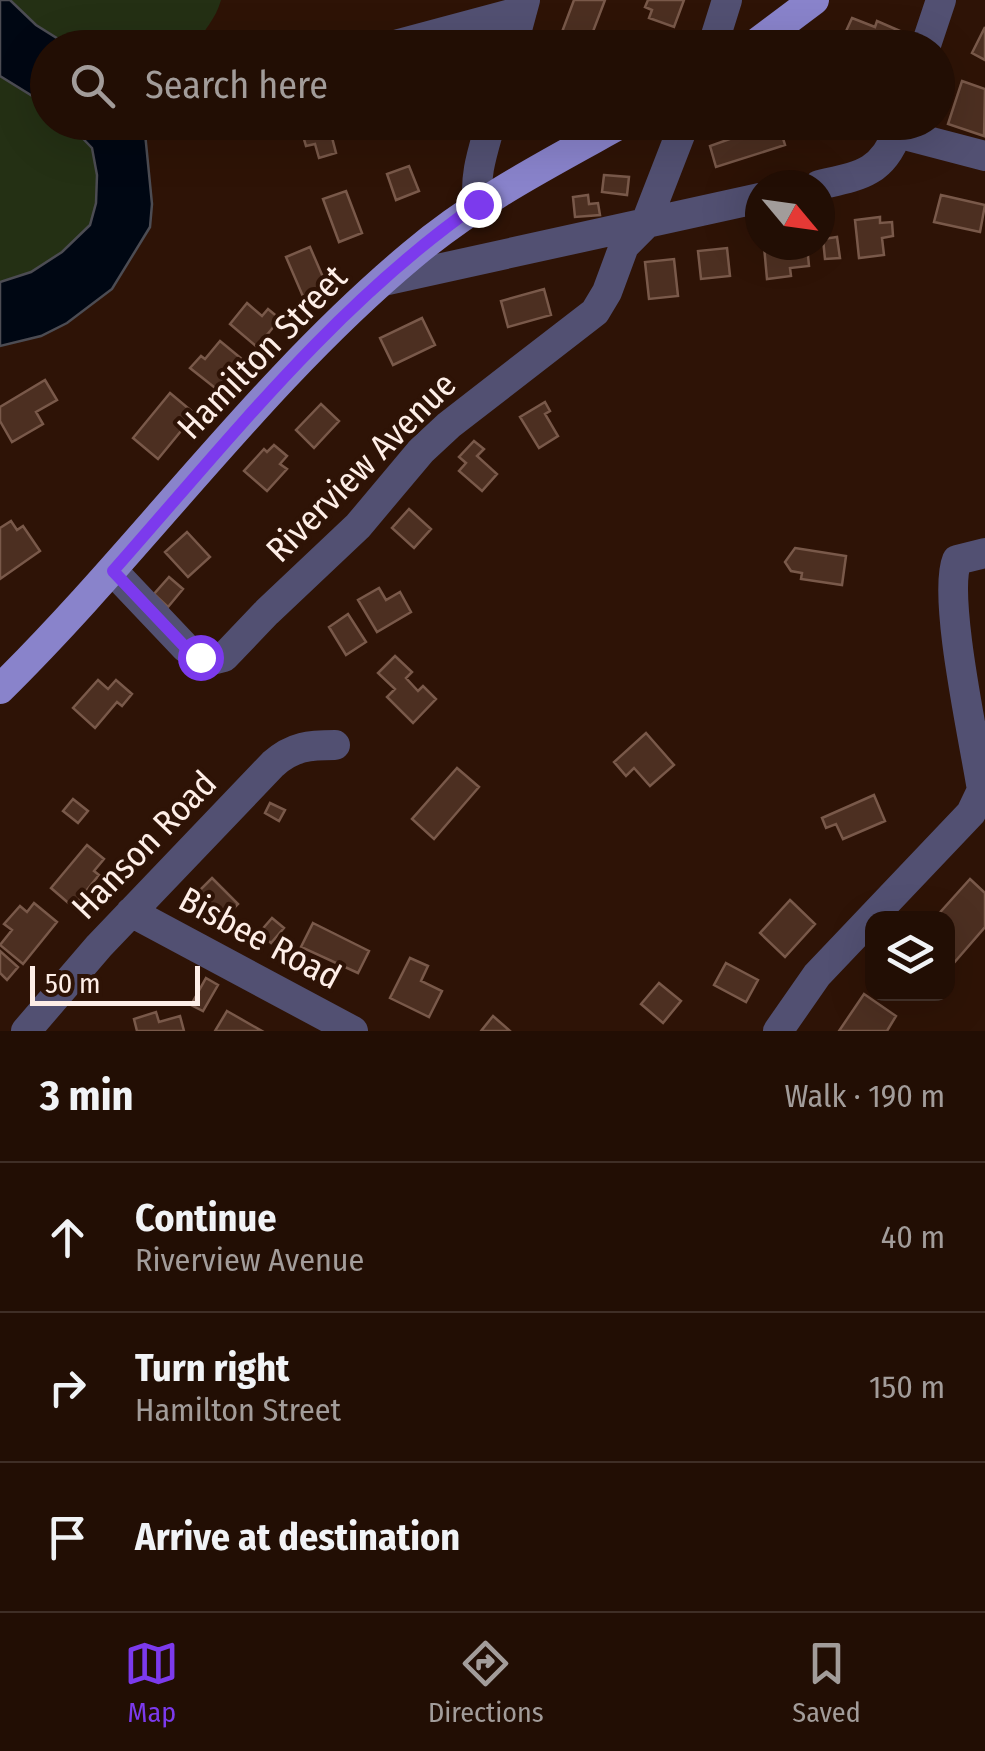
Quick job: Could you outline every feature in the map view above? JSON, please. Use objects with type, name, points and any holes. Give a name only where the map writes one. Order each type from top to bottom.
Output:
[{"type":"main road","points":[[774,30],[814,0]]},
{"type":"main road","name":"Hamilton Street","points":[[0,689],[113,571],[282,380],[383,281],[478,204],[590,140]]},
{"type":"street","points":[[718,30],[727,0]]},
{"type":"street","points":[[932,30],[941,0]]},
{"type":"street","points":[[444,30],[524,6]]},
{"type":"street","points":[[478,204],[478,164],[485,140]]},
{"type":"street","points":[[645,224],[678,140]]},
{"type":"street","points":[[835,181],[859,176],[883,162],[893,140]]},
{"type":"street","points":[[936,140],[985,156]]},
{"type":"street","points":[[383,281],[745,201]]},
{"type":"street","name":"Riverview Avenue","points":[[113,571],[186,648],[212,660],[224,658],[358,526],[435,438],[595,312],[624,246],[645,224]]},
{"type":"street","points":[[778,1031],[816,975],[972,814],[984,790],[953,611],[953,570],[957,560],[985,553]]},
{"type":"street","name":"Hanson Road","points":[[26,1031],[131,912],[287,752],[307,745],[335,745]]},
{"type":"street","name":"Bisbee Road","points":[[131,912],[353,1031]]},
{"type":"green space","points":[[10,0],[221,0],[206,30],[44,30]]},
{"type":"green space","points":[[0,76],[30,95],[30,140],[87,140],[96,172],[94,210],[85,231],[39,268],[0,282]]},
{"type":"shaded area","points":[[0,0],[10,0],[44,30],[30,30],[30,95],[0,76]]},
{"type":"shaded area","points":[[84,140],[146,140],[152,204],[150,227],[112,289],[67,323],[41,336],[0,346],[0,282],[31,272],[62,252],[90,225],[97,175],[92,148]]},
{"type":"building","points":[[574,0],[605,0],[594,30],[563,30]]},
{"type":"building","points":[[648,0],[684,0],[674,27],[649,18],[652,10],[645,7]]},
{"type":"building","points":[[852,18],[875,27],[877,21],[898,30],[847,30]]},
{"type":"building","points":[[985,27],[985,60],[972,53]]},
{"type":"building","points":[[962,81],[985,89],[984,136],[955,126],[955,102]]},
{"type":"building","points":[[304,140],[333,140],[336,153],[319,158],[315,144],[306,146]]},
{"type":"building","points":[[727,140],[783,140],[785,145],[716,167],[710,146]]},
{"type":"building","points":[[409,166],[419,191],[396,200],[387,174]]},
{"type":"building","points":[[604,175],[629,177],[627,195],[602,192]]},
{"type":"building","points":[[346,191],[362,233],[339,242],[323,199]]},
{"type":"building","points":[[588,195],[589,204],[598,203],[600,215],[575,217],[573,197]]},
{"type":"building","points":[[941,195],[985,205],[980,232],[934,222]]},
{"type":"building","points":[[880,217],[880,223],[892,222],[893,236],[882,238],[884,255],[859,258],[855,220]]},
{"type":"building","points":[[837,237],[840,258],[835,258]]},
{"type":"building","points":[[310,247],[329,291],[305,301],[286,257]]},
{"type":"building","points":[[727,248],[730,276],[701,279],[698,251]]},
{"type":"building","points":[[674,259],[678,296],[649,299],[645,262]]},
{"type":"building","points":[[765,260],[808,260],[809,266],[790,268],[791,276],[767,279]]},
{"type":"building","points":[[544,289],[551,315],[508,327],[501,301]]},
{"type":"building","points":[[247,303],[262,316],[268,309],[280,319],[257,347],[230,324]]},
{"type":"building","points":[[422,318],[435,345],[393,365],[380,338]]},
{"type":"building","points":[[220,341],[243,360],[219,391],[190,368],[201,356],[205,359]]},
{"type":"building","points":[[45,380],[57,400],[36,412],[43,424],[12,442],[0,421],[0,407]]},
{"type":"building","points":[[170,393],[195,414],[158,459],[133,438]]},
{"type":"building","points":[[545,402],[550,411],[545,414],[558,436],[539,448],[520,417]]},
{"type":"building","points":[[321,404],[339,421],[314,448],[296,430]]},
{"type":"building","points":[[474,441],[484,449],[477,456],[497,474],[482,491],[459,471],[466,463],[459,457]]},
{"type":"building","points":[[274,445],[287,456],[280,464],[287,469],[267,491],[244,471],[264,449],[267,452]]},
{"type":"building","points":[[409,509],[431,529],[414,548],[392,528]]},
{"type":"building","points":[[11,521],[17,530],[23,526],[40,551],[0,579],[0,528]]},
{"type":"building","points":[[187,532],[210,557],[188,577],[165,552]]},
{"type":"building","points":[[795,548],[846,556],[842,585],[801,579],[802,573],[791,571],[785,562]]},
{"type":"building","points":[[169,577],[183,589],[168,607],[154,594]]},
{"type":"building","points":[[379,588],[386,600],[400,592],[411,612],[377,632],[358,600]]},
{"type":"building","points":[[348,614],[366,642],[346,655],[329,627]]},
{"type":"building","points":[[395,656],[412,672],[406,678],[418,691],[423,686],[436,699],[413,723],[387,697],[395,689],[378,673]]},
{"type":"building","points":[[98,680],[108,689],[116,680],[132,694],[122,706],[117,702],[95,728],[73,708]]},
{"type":"building","points":[[646,733],[674,765],[650,786],[634,768],[626,776],[614,762]]},
{"type":"building","points":[[457,768],[479,787],[434,839],[412,819]]},
{"type":"building","points":[[874,795],[885,821],[843,839],[836,824],[826,828],[822,818]]},
{"type":"building","points":[[73,799],[88,811],[78,823],[63,811]]},
{"type":"building","points":[[270,803],[285,810],[279,821],[265,813]]},
{"type":"building","points":[[87,845],[104,859],[94,871],[99,875],[73,907],[51,888]]},
{"type":"building","points":[[212,878],[238,904],[216,926],[190,900]]},
{"type":"building","points":[[970,879],[985,893],[985,927],[955,962],[955,911],[941,911]]},
{"type":"building","points":[[790,900],[815,924],[785,957],[760,933]]},
{"type":"building","points":[[34,903],[57,922],[23,964],[0,945],[12,930],[4,924],[20,906],[27,912]]},
{"type":"building","points":[[272,918],[284,928],[271,943],[259,933]]},
{"type":"building","points":[[313,923],[369,951],[358,973],[301,947]]},
{"type":"building","points":[[0,951],[18,967],[7,980],[0,973]]},
{"type":"building","points":[[410,958],[428,966],[421,981],[442,991],[429,1017],[390,998]]},
{"type":"building","points":[[726,963],[758,980],[746,1002],[714,985]]},
{"type":"building","points":[[206,978],[218,985],[203,1011],[191,1005]]},
{"type":"building","points":[[659,983],[681,1001],[663,1023],[641,1004]]},
{"type":"building","points":[[864,994],[865,1001],[874,1001],[896,1016],[887,1031],[839,1031]]},
{"type":"building","points":[[227,1011],[262,1031],[215,1031]]},
{"type":"building","points":[[156,1012],[159,1022],[180,1016],[184,1031],[137,1031],[134,1019]]},
{"type":"building","points":[[493,1016],[510,1031],[481,1031]]},
{"type":"route","points":[[200,657],[186,648],[113,571],[269,394],[344,316],[412,255],[478,204]]}]
